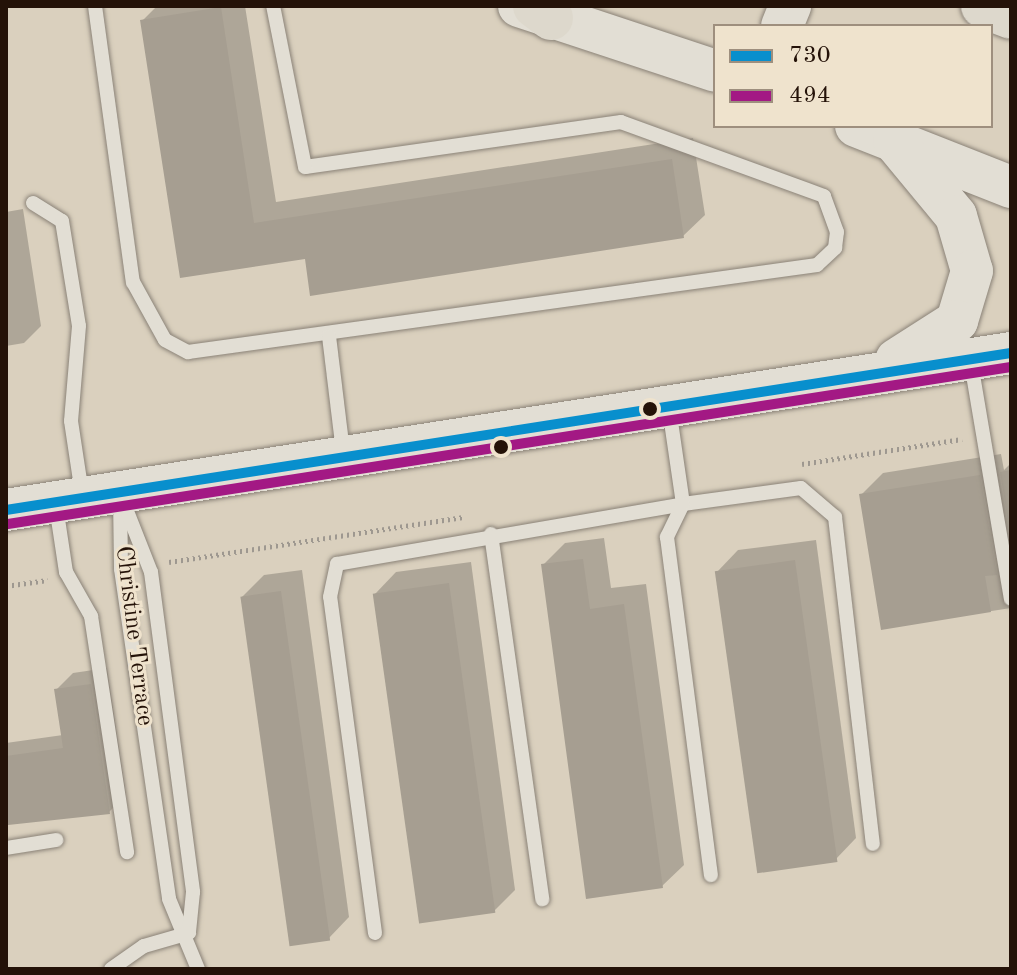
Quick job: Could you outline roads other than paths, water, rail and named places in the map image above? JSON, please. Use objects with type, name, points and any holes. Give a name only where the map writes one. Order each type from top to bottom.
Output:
[{"type":"highway","points":[[983,6],[1011,17]]},
{"type":"main road","points":[[534,10],[713,70]]},
{"type":"main road","points":[[861,128],[1011,187]]},
{"type":"main road","points":[[866,375],[945,334],[966,305],[971,280],[956,216],[894,141]]},
{"type":"main road","points":[[6,510],[1011,353]]},
{"type":"lane","points":[[95,6],[133,282],[145,315],[165,340],[188,352],[329,336],[817,265],[829,258],[837,232],[824,196],[621,122],[305,167],[273,6]]},
{"type":"lane","points":[[33,203],[62,221],[79,326],[71,421],[86,498],[66,572],[91,616],[127,852]]},
{"type":"lane","points":[[329,336],[343,457]]},
{"type":"lane","points":[[970,358],[1011,599]]},
{"type":"lane","points":[[669,408],[683,504],[667,537],[711,875]]},
{"type":"lane","points":[[375,933],[329,575],[352,558],[801,488],[835,517],[873,844]]},
{"type":"lane","name":"Christine Terrace","points":[[86,498],[121,569],[169,899],[189,933],[198,969]]},
{"type":"lane","name":"Christine Terrace","points":[[86,498],[151,572],[193,892],[189,933]]},
{"type":"lane","points":[[491,534],[542,899]]},
{"type":"lane","points":[[6,848],[56,840]]},
{"type":"lane","points":[[111,969],[144,946],[189,933]]}]
